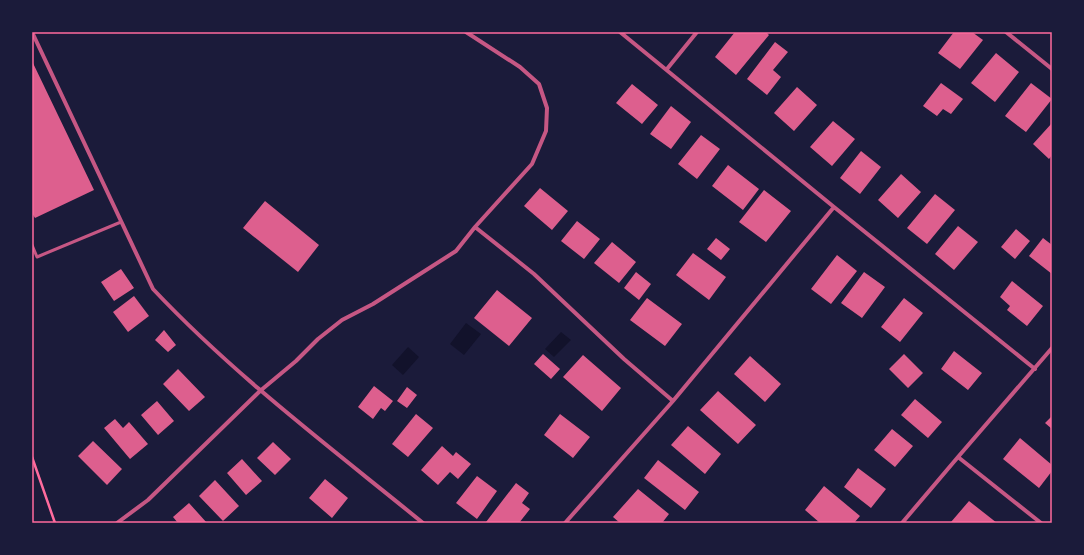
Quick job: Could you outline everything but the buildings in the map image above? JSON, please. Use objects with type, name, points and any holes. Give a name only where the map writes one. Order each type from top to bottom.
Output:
[{"type":"street","points":[[32,32],[153,289],[177,315],[260,391],[423,523]]},
{"type":"street","points":[[117,523],[148,500],[260,391],[296,361],[318,339],[342,320],[373,304],[456,251],[475,227],[532,164],[546,131],[547,108],[539,84],[520,67],[466,32]]},
{"type":"street","points":[[620,32],[1035,369]]},
{"type":"street","points":[[667,70],[697,32]]},
{"type":"street","points":[[1006,32],[1052,70]]},
{"type":"street","points":[[564,523],[673,401],[834,207]]},
{"type":"street","points":[[475,227],[534,274],[624,359],[673,401]]},
{"type":"street","points":[[902,523],[1052,348]]},
{"type":"street","points":[[958,457],[1041,523]]},
{"type":"lane","points":[[32,245],[37,256],[121,222]]},
{"type":"path","points":[[32,457],[55,523]]},
{"type":"shaded area","points":[[466,323],[481,334],[464,355],[450,344]]},
{"type":"shaded area","points":[[561,332],[571,340],[554,357],[545,349]]},
{"type":"shaded area","points":[[408,347],[419,357],[403,375],[392,365]]}]
